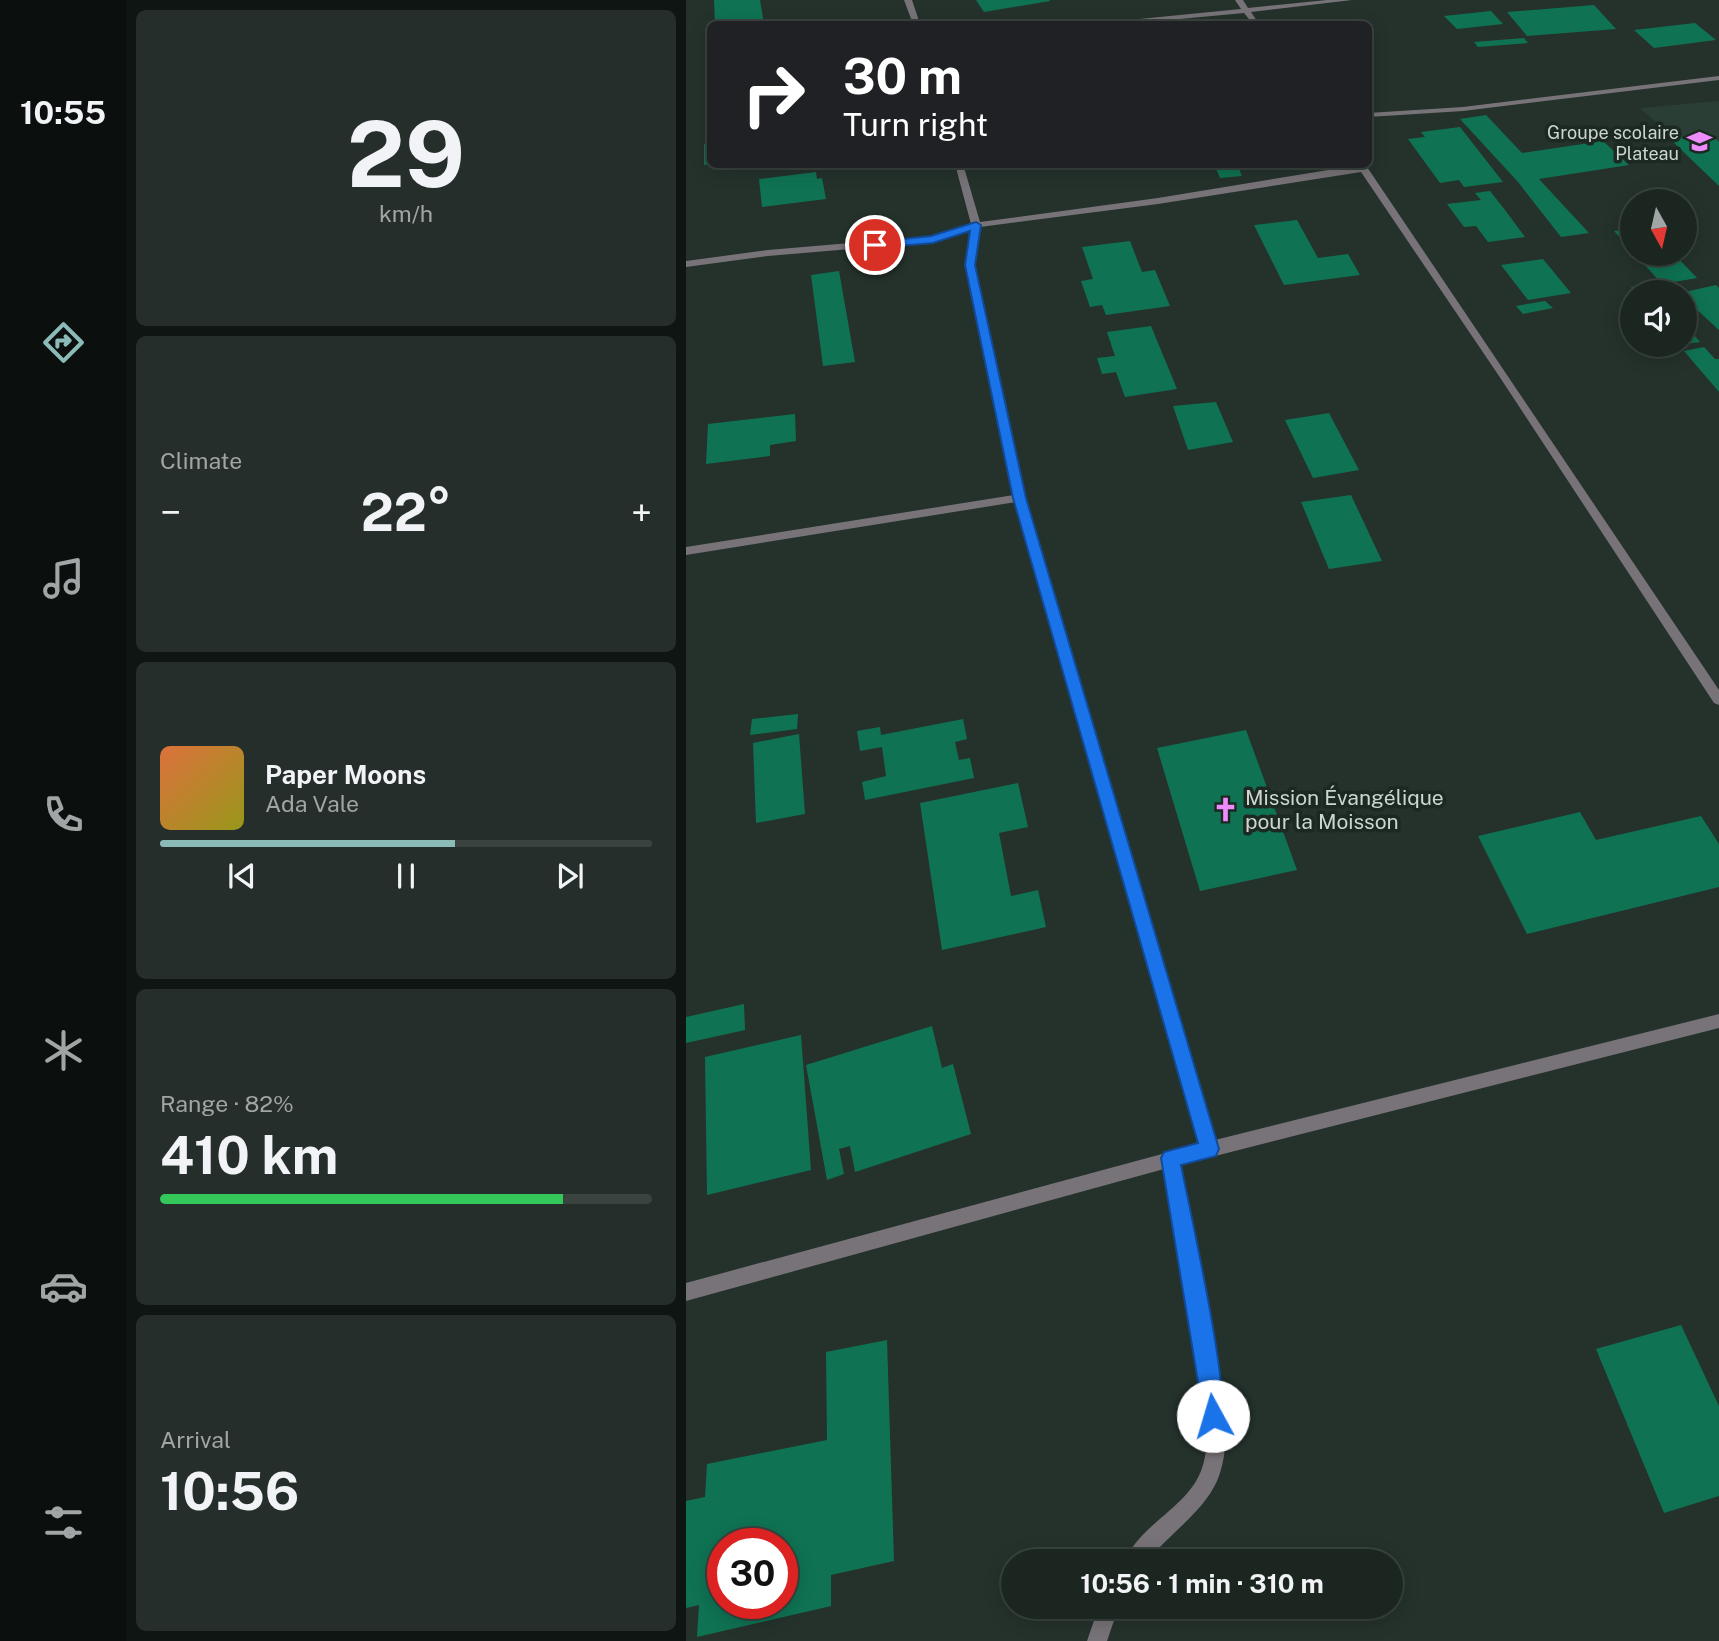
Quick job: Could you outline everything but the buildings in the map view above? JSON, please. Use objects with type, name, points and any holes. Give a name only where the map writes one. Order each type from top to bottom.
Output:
[{"type":"street","points":[[908,0],[916,21]]},
{"type":"street","points":[[1239,0],[1254,21]]},
{"type":"street","points":[[1138,21],[1348,0]]},
{"type":"street","points":[[1372,115],[1488,106],[1719,78]]},
{"type":"street","points":[[960,168],[976,225],[970,265],[1020,498],[1209,1149]]},
{"type":"street","points":[[686,264],[768,253],[933,239],[976,225],[1158,201],[1355,168]]},
{"type":"street","points":[[1362,168],[1504,376],[1719,700]]},
{"type":"street","points":[[686,551],[1020,498]]},
{"type":"street","points":[[686,1292],[1171,1158],[1719,1021]]},
{"type":"street","points":[[1143,1549],[1185,1509],[1209,1476],[1215,1439],[1209,1372],[1171,1158]]},
{"type":"street","points":[[1097,1641],[1105,1619]]},
{"type":"shaded area","name":"Groupe scolaire Plateau","points":[[1719,101],[1719,177],[1640,108]]},
{"type":"place","name":"Groupe scolaire Plateau","points":[[1699,142]]},
{"type":"place","name":"Mission Évangélique pour la Moisson","points":[[1225,809]]},
{"type":"route","points":[[875,245],[933,239],[976,225],[970,265],[1020,498],[1209,1149],[1171,1158],[1209,1372],[1213,1416]]}]
